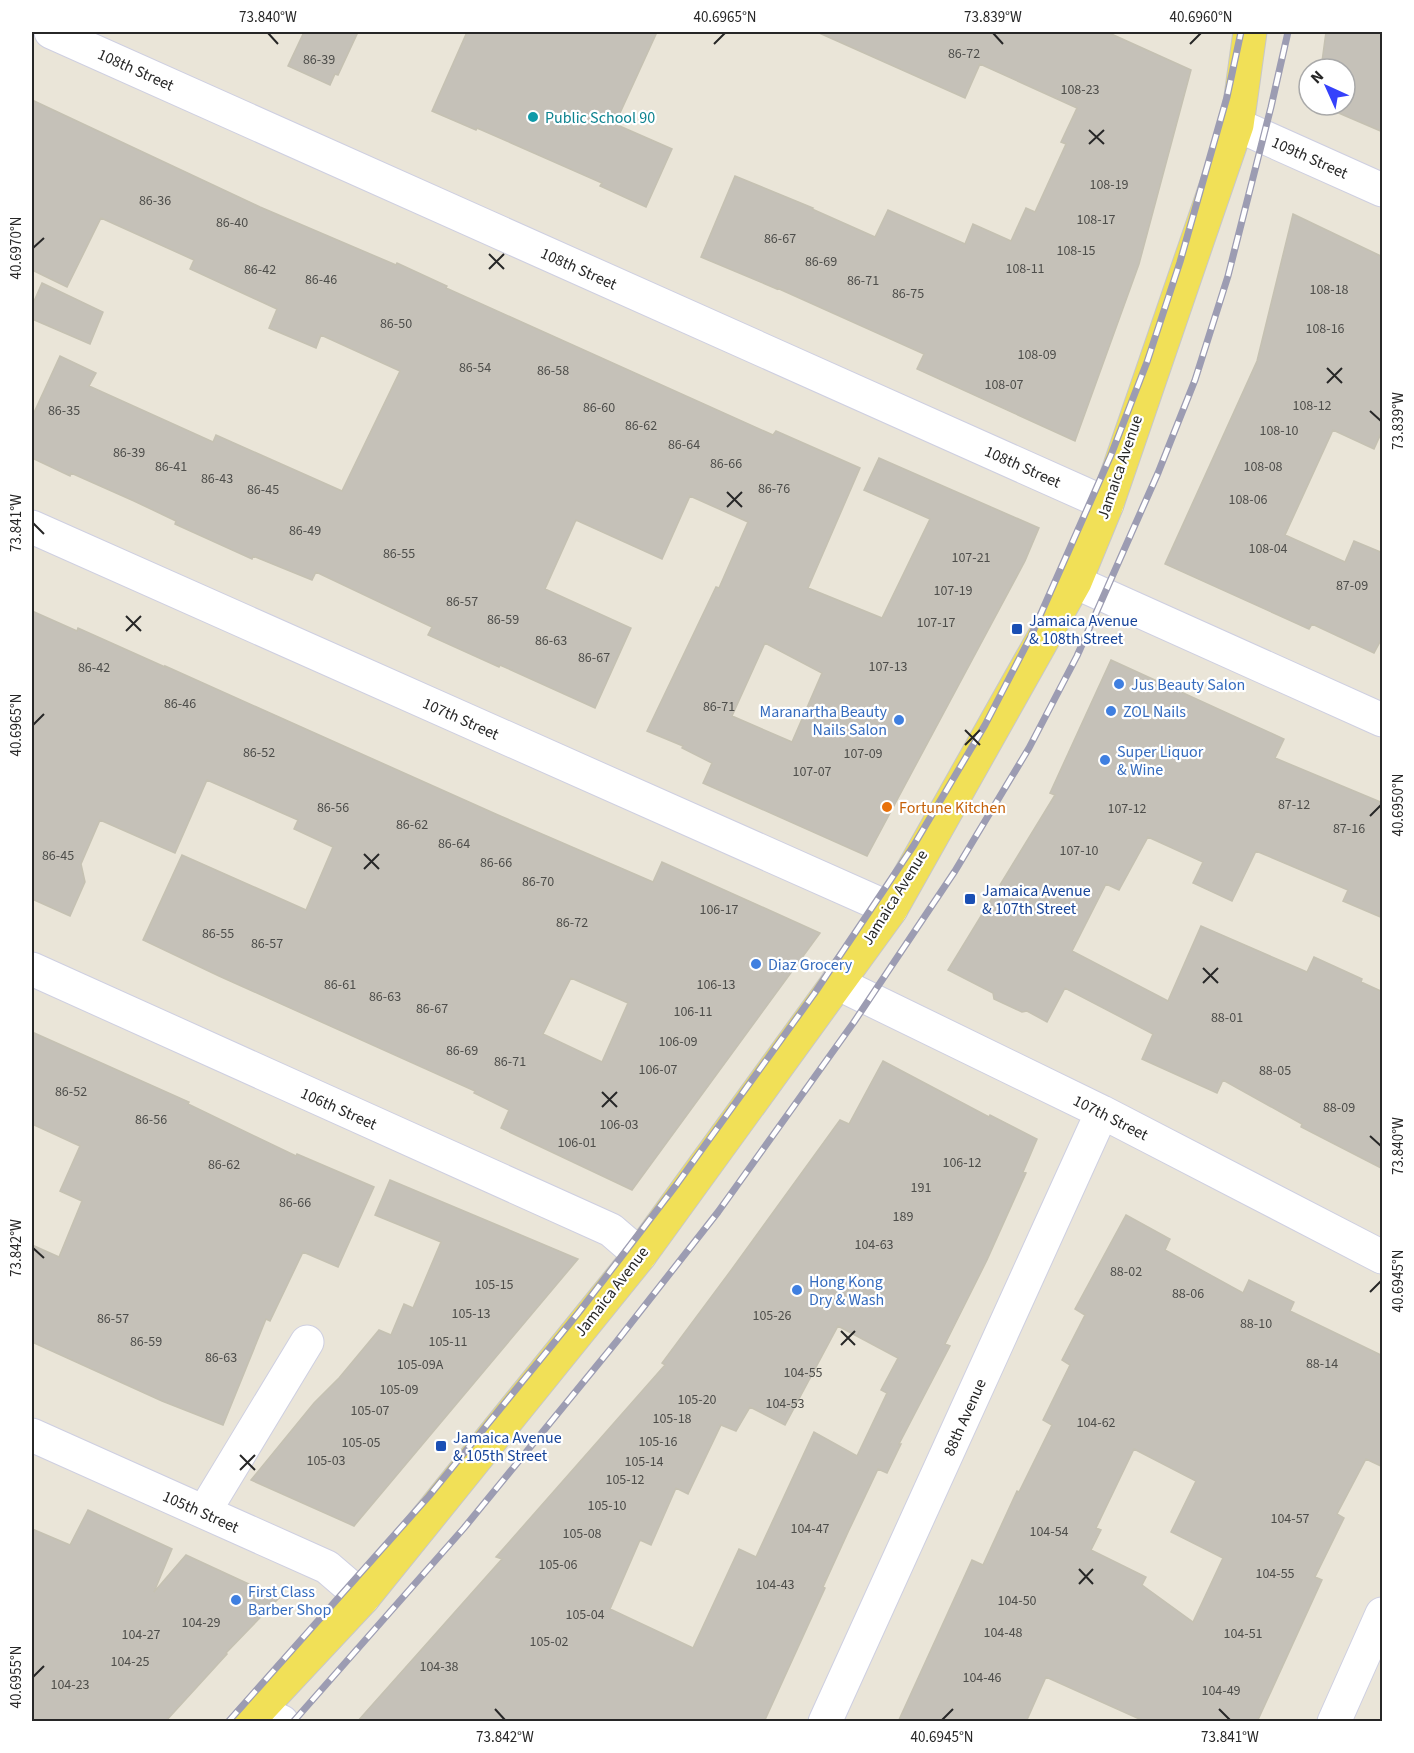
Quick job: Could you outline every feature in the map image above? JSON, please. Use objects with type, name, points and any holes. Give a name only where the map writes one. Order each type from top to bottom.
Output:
[{"type":"main road","name":"Jamaica Avenue","points":[[262,1718],[363,1598],[640,1256],[891,909],[1075,582],[1107,504],[1237,125],[1244,34]]},
{"type":"street","name":"108th Street","points":[[51,32],[1107,504]]},
{"type":"street","name":"109th Street","points":[[1237,125],[1383,190]]},
{"type":"street","name":"107th Street","points":[[32,527],[891,909]]},
{"type":"street","points":[[1075,582],[1383,720]]},
{"type":"street","name":"106th Street","points":[[32,969],[611,1230],[640,1256]]},
{"type":"street","name":"107th Street","points":[[837,983],[1102,1112],[1383,1257]]},
{"type":"street","name":"88th Avenue","points":[[825,1722],[1102,1112]]},
{"type":"street","points":[[204,1512],[307,1342]]},
{"type":"street","name":"105th Street","points":[[32,1435],[327,1567],[363,1598]]},
{"type":"street","points":[[1334,1722],[1383,1614]]},
{"type":"building","points":[[304,32],[358,32],[338,75],[335,74],[330,85],[288,66]]},
{"type":"building","name":"Public School 90","points":[[467,32],[657,32],[615,124],[672,149],[646,207],[600,186],[602,183],[477,128],[476,130],[432,111]]},
{"type":"building","points":[[817,32],[1107,32],[1191,70],[1139,264],[1075,441],[917,369],[924,354],[777,288],[701,257],[735,176],[813,208],[875,237],[888,210],[965,244],[973,224],[1011,241],[1026,208],[1035,212],[1066,144],[1061,142],[1077,108],[980,64],[965,98]]},
{"type":"building","points":[[1326,32],[1383,32],[1383,132],[1348,117],[1357,117],[1357,57],[1323,57]]},
{"type":"building","points":[[32,100],[260,207],[396,265],[397,263],[447,286],[446,288],[773,435],[776,431],[860,468],[808,588],[882,618],[930,519],[864,490],[879,458],[1039,528],[1025,561],[867,856],[703,783],[712,763],[682,748],[683,746],[647,731],[716,587],[719,588],[748,522],[690,496],[662,559],[576,520],[545,589],[631,628],[595,708],[428,635],[432,627],[316,572],[312,580],[253,556],[252,559],[175,524],[176,521],[134,501],[71,473],[70,476],[32,458],[32,417],[60,356],[96,373],[89,386],[213,442],[216,435],[342,491],[400,371],[321,335],[316,348],[269,328],[277,309],[190,269],[194,260],[101,218],[67,287],[32,270]],"holes":[[[765,643],[822,673],[792,742],[732,716]]]},
{"type":"building","points":[[1293,214],[1383,257],[1383,429],[1374,449],[1333,430],[1285,535],[1345,562],[1354,541],[1383,553],[1383,636],[1374,653],[1312,624],[1309,629],[1165,564],[1257,361]]},
{"type":"building","points":[[42,283],[103,312],[90,344],[32,319],[32,306]]},
{"type":"building","points":[[32,611],[77,631],[78,628],[653,882],[662,862],[820,933],[632,1190],[501,1128],[509,1110],[474,1093],[475,1091],[143,940],[182,855],[306,910],[333,847],[294,829],[298,820],[207,780],[175,853],[100,820],[81,864],[85,882],[70,916],[32,899]],"holes":[[[571,978],[628,1003],[602,1062],[543,1034]]]},
{"type":"building","points":[[1111,660],[1284,739],[1275,758],[1383,803],[1383,918],[1343,901],[1348,890],[1256,851],[1232,901],[1193,883],[1203,862],[1148,837],[1119,890],[1106,884],[1072,951],[1168,1001],[1201,926],[1307,972],[1314,957],[1362,979],[1361,982],[1383,992],[1383,1169],[1301,1127],[1302,1124],[1223,1080],[1217,1093],[1142,1059],[1153,1034],[1065,988],[1047,1022],[1027,1011],[1022,1012],[994,999],[993,993],[948,970],[1055,795],[1050,793]]},
{"type":"building","points":[[32,1032],[189,1102],[188,1104],[296,1156],[297,1154],[374,1187],[338,1267],[303,1252],[270,1321],[266,1319],[223,1425],[162,1401],[32,1342],[32,1245],[59,1257],[82,1201],[60,1191],[80,1146],[32,1124]]},
{"type":"building","points":[[883,1061],[989,1117],[990,1115],[1037,1139],[1023,1172],[1026,1173],[987,1260],[945,1344],[950,1346],[899,1444],[901,1444],[887,1473],[878,1469],[764,1722],[357,1722],[502,1559],[496,1557],[665,1365],[662,1363],[840,1120],[849,1124]],"holes":[[[838,1326],[898,1358],[881,1390],[887,1393],[857,1456],[814,1432],[756,1557],[739,1549],[693,1648],[610,1609],[640,1540],[651,1545],[676,1488],[688,1494],[721,1425],[736,1431],[750,1407],[785,1425]]]},
{"type":"building","points":[[390,1180],[578,1259],[354,1526],[251,1480],[314,1403],[339,1378],[379,1330],[391,1335],[404,1304],[413,1308],[441,1242],[375,1215]]},
{"type":"building","points":[[1126,1215],[1170,1239],[1165,1250],[1243,1293],[1249,1280],[1294,1302],[1290,1311],[1383,1356],[1383,1467],[1366,1459],[1337,1514],[1344,1518],[1315,1577],[1322,1580],[1257,1722],[1146,1722],[1046,1677],[1026,1722],[898,1722],[972,1560],[983,1565],[1017,1491],[1019,1492],[1052,1425],[1043,1420],[1070,1365],[1062,1360],[1085,1315],[1075,1309]],"holes":[[[1134,1449],[1196,1481],[1171,1532],[1223,1558],[1193,1622],[1142,1585],[1146,1577],[1091,1550],[1101,1530],[1096,1528]]]},
{"type":"building","points":[[88,1510],[172,1549],[154,1592],[186,1555],[279,1598],[165,1722],[32,1722],[32,1529],[70,1545]]},
{"type":"railway","points":[[228,1722],[429,1496],[579,1312],[677,1184],[814,994],[914,845],[985,725],[1031,636],[1111,455],[1147,362],[1180,262],[1227,97],[1241,32]]},
{"type":"railway","points":[[293,1722],[464,1528],[617,1341],[718,1212],[854,1022],[955,871],[1029,748],[1077,656],[1158,473],[1195,380],[1228,276],[1288,32]]},
{"type":"place","name":"Public School 90","points":[[533,117]]},
{"type":"place","name":"Jamaica Avenue & 108th Street","points":[[1017,629]]},
{"type":"place","name":"Jus Beauty Salon","points":[[1119,684]]},
{"type":"place","name":"ZOL Nails","points":[[1111,711]]},
{"type":"place","name":"Maranartha Beauty Nails Salon","points":[[899,720]]},
{"type":"place","name":"Super Liquor & Wine","points":[[1105,760]]},
{"type":"place","name":"Fortune Kitchen","points":[[887,807]]},
{"type":"place","name":"Jamaica Avenue & 107th Street","points":[[970,899]]},
{"type":"place","name":"Diaz Grocery","points":[[756,964]]},
{"type":"place","name":"Hong Kong Dry & Wash","points":[[797,1290]]},
{"type":"place","name":"Jamaica Avenue & 105th Street","points":[[441,1446]]},
{"type":"place","name":"First Class Barber Shop","points":[[236,1600]]}]
